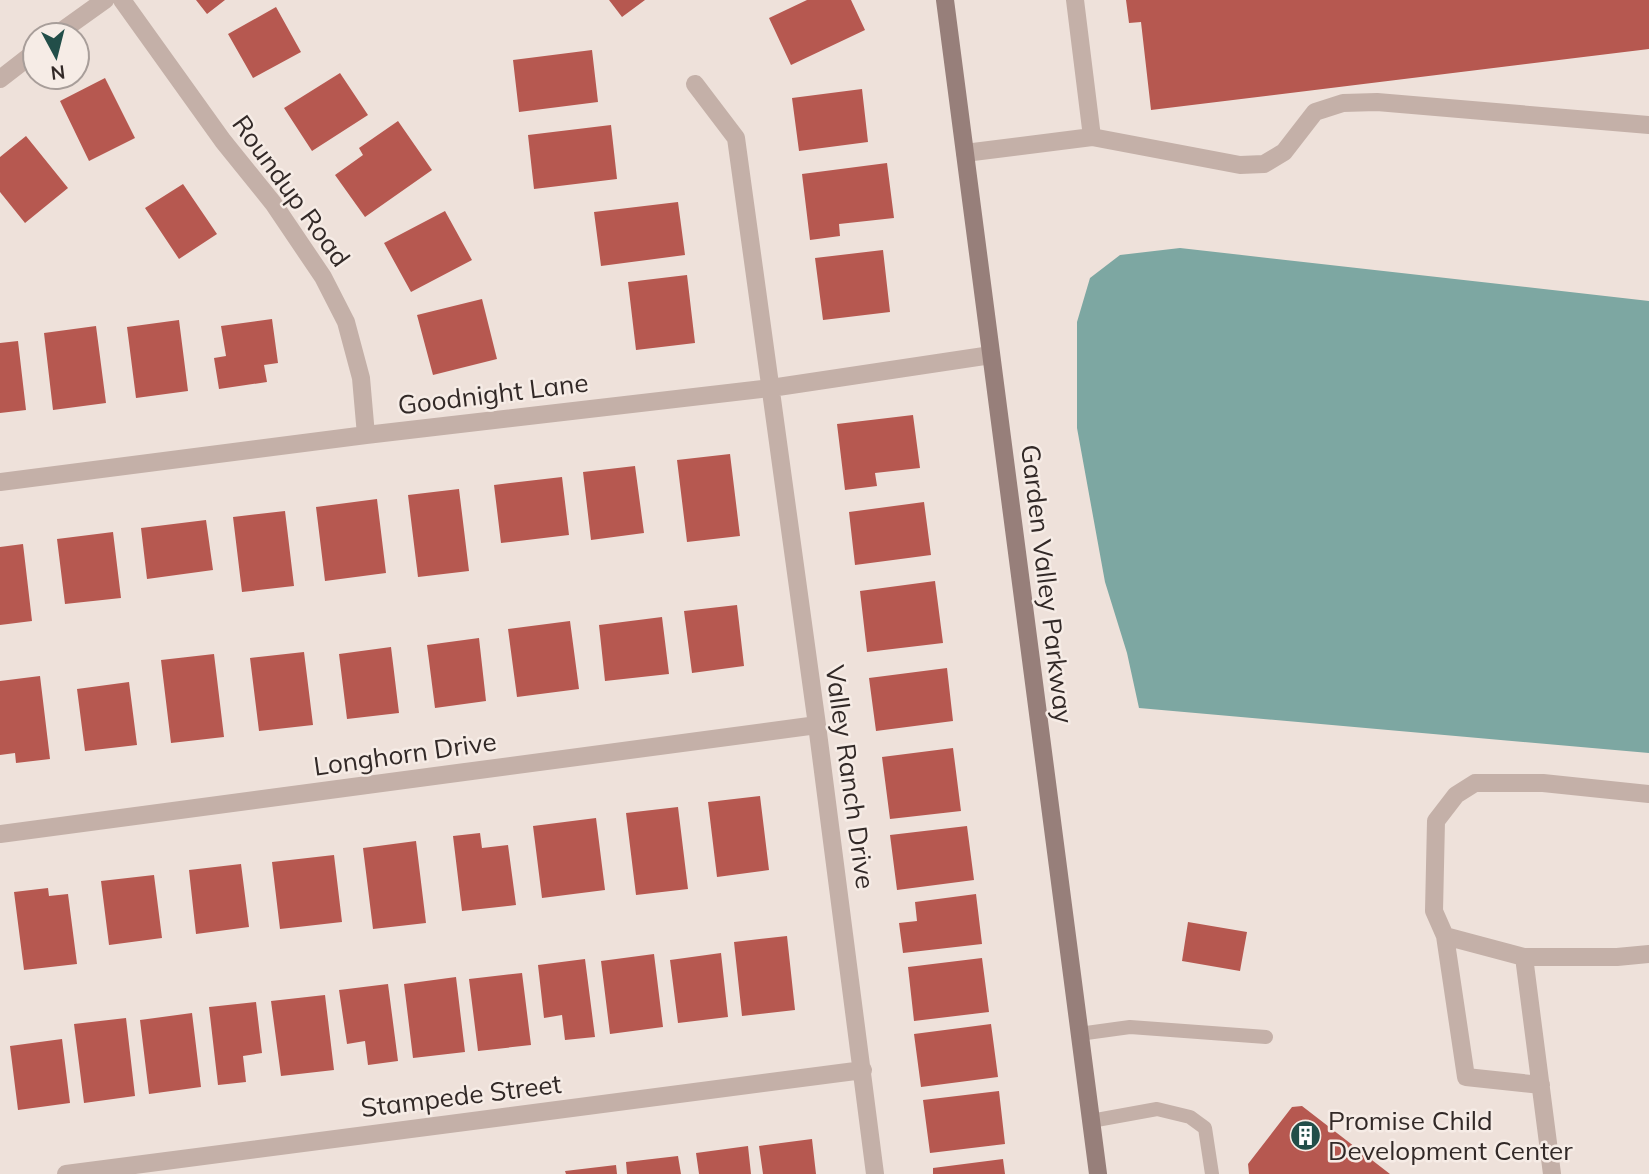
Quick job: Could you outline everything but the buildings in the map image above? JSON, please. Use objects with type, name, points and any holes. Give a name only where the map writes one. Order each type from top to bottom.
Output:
[{"type":"street","points":[[76,21],[105,0]]},
{"type":"street","name":"Roundup Road","points":[[122,0],[223,141],[273,202],[323,277],[346,322],[360,378],[366,435]]},
{"type":"street","name":"Garden Valley Parkway","points":[[945,0],[1098,1174]]},
{"type":"street","points":[[1075,0],[1092,137]]},
{"type":"street","points":[[0,79],[21,63]]},
{"type":"street","name":"Valley Ranch Drive","points":[[695,84],[737,138],[875,1174]]},
{"type":"street","points":[[965,153],[1092,137],[1240,165],[1264,164],[1284,152],[1315,113],[1343,103],[1377,102],[1649,125]]},
{"type":"street","name":"Goodnight Lane","points":[[0,482],[366,435],[771,388],[991,355]]},
{"type":"street","name":"Longhorn Drive","points":[[0,834],[817,725]]},
{"type":"street","points":[[1541,1085],[1466,1077],[1445,936],[1434,911],[1436,821],[1456,795],[1475,783],[1543,783],[1649,794]]},
{"type":"street","points":[[1445,936],[1524,957],[1617,957],[1649,954]]},
{"type":"street","points":[[1524,957],[1552,1174]]},
{"type":"street","name":"Stampede Street","points":[[66,1174],[863,1070]]},
{"type":"lane","points":[[1079,1034],[1130,1027],[1266,1037]]},
{"type":"lane","points":[[1091,1121],[1157,1110],[1190,1117],[1205,1128],[1212,1174]]},
{"type":"water","points":[[1180,248],[1649,301],[1649,753],[1139,708],[1127,653],[1105,582],[1077,428],[1077,322],[1090,278],[1120,255]]},
{"type":"place","name":"Promise Child Development Center","points":[[1305,1136]]}]
